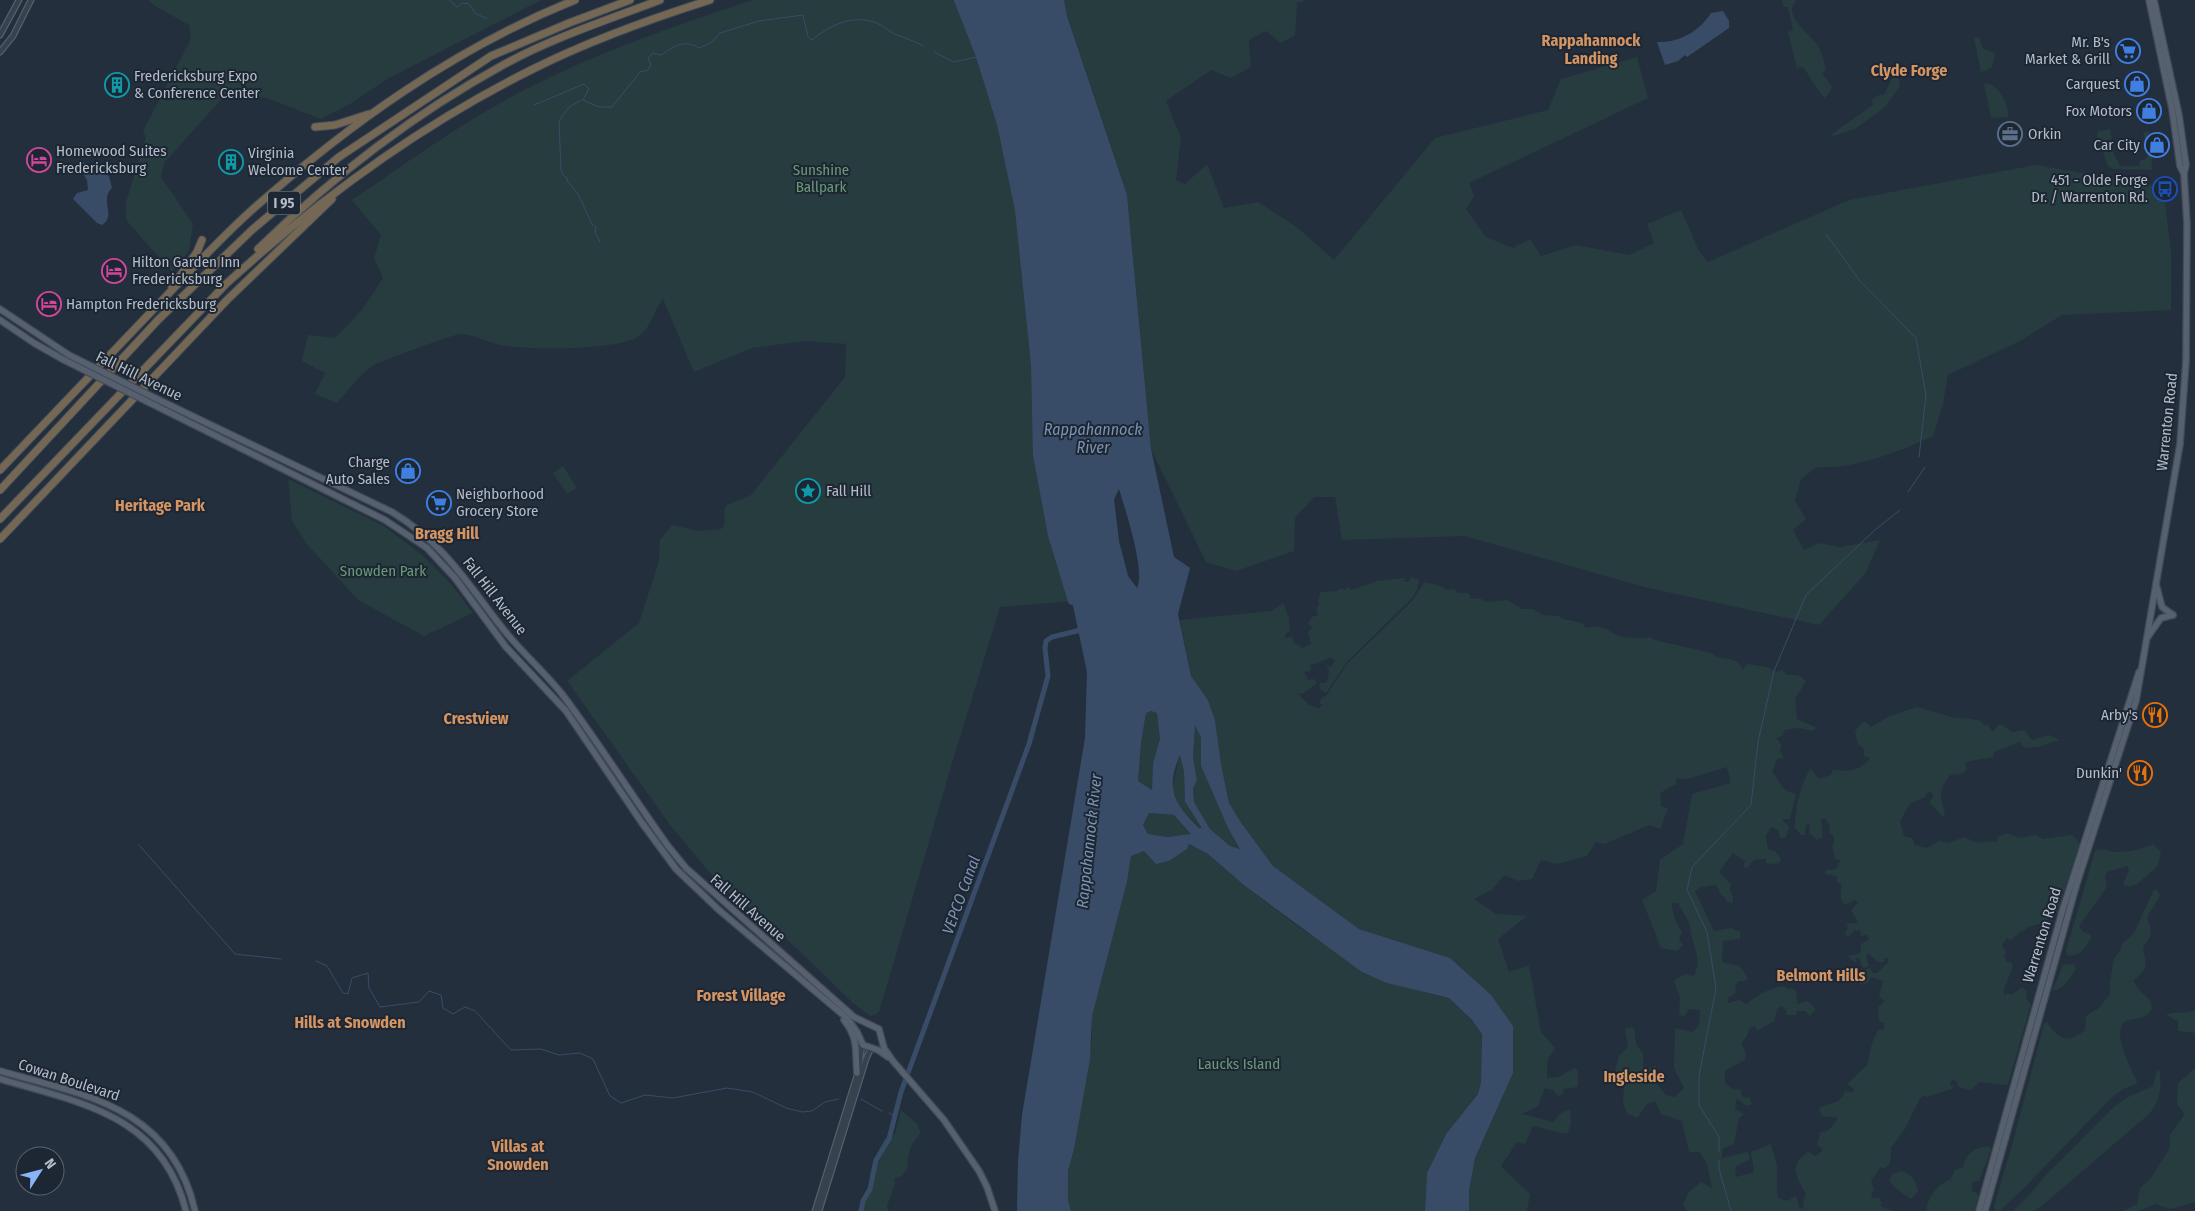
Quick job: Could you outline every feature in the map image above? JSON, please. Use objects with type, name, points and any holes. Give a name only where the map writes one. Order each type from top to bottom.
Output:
[{"type":"highway","name":"I 95","points":[[0,470],[170,292],[251,211],[300,168],[371,113],[458,58],[518,26],[575,0]]},
{"type":"highway","name":"I 95","points":[[0,490],[158,320],[253,229],[339,157],[491,56],[630,0]]},
{"type":"highway","name":"I 95","points":[[0,519],[246,261],[322,189],[410,121],[511,61],[558,38],[660,0]]},
{"type":"highway","name":"I 95","points":[[226,284],[335,190],[396,147],[465,105],[533,68],[646,21],[710,0]]},
{"type":"highway","points":[[315,127],[334,125],[371,113]]},
{"type":"highway","points":[[0,539],[228,299],[299,229],[363,171]]},
{"type":"highway","points":[[170,292],[175,281],[197,252],[202,240]]},
{"type":"main road","name":"Warrenton Road","points":[[2149,0],[2173,117],[2180,166],[2184,174]]},
{"type":"main road","name":"Warrenton Road","points":[[1986,1211],[2077,884],[2134,709],[2140,684],[2140,670],[2183,421],[2186,361],[2187,224],[2184,174],[2186,165],[2182,129],[2154,0]]},
{"type":"main road","name":"Fall Hill Avenue","points":[[0,309],[66,358],[150,403],[386,520],[427,548],[455,578],[506,646],[566,711],[642,823],[676,869],[697,891],[848,1019],[862,1044],[894,1062]]},
{"type":"main road","name":"Fall Hill Avenue","points":[[0,320],[34,343],[155,398],[399,516],[442,550],[462,572],[517,645],[564,697],[668,846],[686,868],[854,1017],[878,1029],[884,1048],[944,1120],[979,1171],[988,1187],[995,1211]]},
{"type":"main road","points":[[2145,640],[2160,618],[2173,615],[2162,607],[2156,581]]},
{"type":"main road","points":[[506,646],[517,645]]},
{"type":"main road","name":"Warrenton Road","points":[[1979,1211],[2062,912],[2134,683],[2140,670]]},
{"type":"main road","points":[[817,994],[845,1021],[850,1029],[857,1049],[857,1073]]},
{"type":"main road","points":[[859,1037],[862,1030],[870,1026]]},
{"type":"main road","points":[[872,1048],[879,1044],[882,1038]]},
{"type":"main road","name":"Cowan Boulevard","points":[[0,1070],[107,1103],[133,1117],[165,1147],[183,1177],[195,1211]]},
{"type":"main road","name":"Cowan Boulevard","points":[[0,1079],[98,1109],[126,1123],[158,1154],[175,1182],[186,1211]]},
{"type":"street","points":[[0,35],[19,0]]},
{"type":"street","points":[[0,52],[13,36],[31,0]]},
{"type":"street","points":[[814,1211],[862,1056],[862,1044]]},
{"type":"street","points":[[820,1211],[866,1059],[872,1048]]},
{"type":"green space","points":[[148,0],[541,0],[389,78],[350,104],[321,119],[267,98],[226,94],[164,163],[161,177],[193,224],[189,251],[172,272],[126,220],[126,202],[146,137],[143,131],[191,39],[189,25]]},
{"type":"green space","name":"Sunshine Ballpark","points":[[753,0],[958,0],[980,56],[1001,124],[1019,210],[1035,364],[1037,455],[1052,535],[1072,601],[1000,607],[879,1012],[870,1016],[853,1003],[768,921],[721,886],[670,825],[567,681],[639,623],[659,561],[660,540],[672,525],[700,531],[721,529],[725,523],[724,510],[727,505],[751,495],[845,377],[846,344],[805,341],[752,348],[694,372],[663,299],[643,333],[628,341],[592,347],[530,348],[500,345],[470,335],[460,334],[374,365],[360,377],[337,403],[315,394],[325,373],[302,361],[308,335],[335,338],[361,311],[383,278],[374,258],[381,235],[352,200],[458,128],[524,90],[637,40]]},
{"type":"green space","points":[[1064,0],[1307,0],[1297,3],[1295,35],[1281,43],[1266,31],[1249,40],[1251,67],[1231,78],[1211,70],[1166,101],[1181,138],[1176,180],[1185,184],[1207,164],[1224,208],[1258,202],[1298,228],[1334,260],[1435,138],[1548,110],[1561,79],[1637,57],[1648,98],[1469,183],[1474,196],[1466,209],[1486,237],[1513,248],[1530,239],[1541,256],[1576,245],[1629,255],[1654,243],[1647,224],[1681,210],[1699,251],[1708,262],[1849,200],[2036,165],[2163,187],[2171,250],[2171,310],[2062,315],[2020,341],[1948,375],[1943,404],[1933,436],[1876,458],[1846,466],[1817,467],[1801,479],[1795,501],[1806,519],[1793,530],[1804,550],[1819,543],[1840,547],[1880,540],[1865,574],[1819,625],[1644,587],[1465,536],[1342,540],[1335,497],[1314,497],[1295,518],[1294,551],[1236,571],[1206,562],[1151,449],[1127,195],[1067,16]]},
{"type":"green space","points":[[1782,0],[1796,0],[1792,6],[1792,13],[1820,51],[1826,70],[1822,73],[1832,87],[1824,98],[1803,67],[1797,68],[1788,32],[1793,30],[1788,7],[1784,7]]},
{"type":"green space","points":[[1979,37],[1983,49],[1993,52],[1995,56],[1991,68],[1981,72],[1974,38]]},
{"type":"green space","points":[[1894,74],[1898,76],[1900,86],[1886,106],[1855,129],[1833,136],[1832,134],[1873,105],[1872,100],[1875,97],[1884,95]]},
{"type":"green space","points":[[1988,83],[2003,97],[2008,117],[1991,118],[1984,84]]},
{"type":"green space","points":[[2110,129],[2114,154],[2120,166],[2139,166],[2140,161],[2146,159],[2148,154],[2143,132],[2149,131],[2151,134],[2152,170],[2113,169],[2108,166],[2097,136],[2098,131]]},
{"type":"green space","points":[[563,466],[577,488],[567,494],[553,473]]},
{"type":"green space","name":"Snowden Park","points":[[288,479],[384,526],[421,554],[451,584],[473,613],[424,636],[358,600],[306,543],[292,520]]},
{"type":"green space","points":[[1411,577],[1419,580],[1417,590],[1412,598],[1347,662],[1326,693],[1319,689],[1320,683],[1325,683],[1328,680],[1329,670],[1325,665],[1331,667],[1335,660],[1329,658],[1316,664],[1311,664],[1310,671],[1304,672],[1308,680],[1314,679],[1317,683],[1302,694],[1297,693],[1309,705],[1318,708],[1323,705],[1319,703],[1322,697],[1326,696],[1347,664],[1411,602],[1425,582],[1447,590],[1454,589],[1458,593],[1468,593],[1471,599],[1479,598],[1487,602],[1507,600],[1522,609],[1533,609],[1544,615],[1559,616],[1563,619],[1582,623],[1586,628],[1601,627],[1626,637],[1649,637],[1736,661],[1743,669],[1748,664],[1767,667],[1777,672],[1782,670],[1787,675],[1798,675],[1806,681],[1795,699],[1797,719],[1817,728],[1812,731],[1792,728],[1785,730],[1782,736],[1776,738],[1782,746],[1780,750],[1784,759],[1778,758],[1772,772],[1783,788],[1796,794],[1790,819],[1783,819],[1789,826],[1786,838],[1780,838],[1778,830],[1771,827],[1766,836],[1768,849],[1779,855],[1781,859],[1779,863],[1768,864],[1766,859],[1754,860],[1746,869],[1743,866],[1745,861],[1733,853],[1719,872],[1731,884],[1730,890],[1733,903],[1727,902],[1716,885],[1701,887],[1695,891],[1714,931],[1731,928],[1740,932],[1740,939],[1723,941],[1722,962],[1740,966],[1748,978],[1745,981],[1739,981],[1735,986],[1736,993],[1728,998],[1728,1003],[1739,1000],[1746,1004],[1764,992],[1785,986],[1787,989],[1791,988],[1796,991],[1797,1004],[1807,1001],[1816,1009],[1810,1016],[1805,1011],[1797,1011],[1796,1015],[1787,1015],[1786,1010],[1781,1006],[1777,1010],[1774,1021],[1757,1031],[1755,1026],[1749,1028],[1747,1036],[1741,1043],[1746,1053],[1745,1060],[1725,1071],[1725,1083],[1732,1089],[1742,1090],[1741,1094],[1744,1098],[1749,1097],[1752,1104],[1746,1106],[1737,1098],[1735,1109],[1744,1114],[1739,1118],[1734,1144],[1722,1149],[1722,1158],[1748,1152],[1750,1159],[1735,1167],[1736,1177],[1754,1172],[1751,1152],[1771,1144],[1777,1166],[1777,1197],[1787,1201],[1796,1196],[1800,1209],[1804,1207],[1803,1202],[1806,1194],[1796,1172],[1798,1162],[1808,1152],[1816,1156],[1823,1150],[1817,1145],[1820,1133],[1829,1130],[1838,1118],[1822,1116],[1819,1109],[1840,1100],[1845,1091],[1853,1093],[1854,1089],[1847,1084],[1867,1065],[1872,1043],[1878,1030],[1883,1030],[1885,1023],[1879,1021],[1878,1007],[1885,1001],[1879,997],[1883,981],[1871,977],[1868,983],[1863,985],[1856,982],[1864,976],[1866,970],[1870,967],[1872,973],[1877,973],[1889,961],[1887,958],[1884,958],[1884,962],[1878,962],[1868,953],[1866,958],[1869,966],[1863,968],[1859,958],[1855,958],[1857,961],[1855,962],[1848,956],[1861,953],[1861,944],[1869,939],[1867,935],[1861,936],[1860,931],[1853,930],[1848,937],[1845,933],[1848,928],[1846,924],[1858,922],[1851,910],[1858,903],[1855,900],[1846,905],[1842,901],[1842,885],[1837,882],[1837,876],[1825,874],[1826,870],[1838,867],[1838,863],[1842,861],[1835,859],[1832,845],[1834,844],[1834,837],[1829,832],[1830,827],[1826,819],[1821,819],[1823,837],[1817,840],[1809,833],[1810,823],[1806,825],[1805,835],[1801,835],[1795,828],[1799,797],[1807,775],[1811,769],[1819,779],[1831,775],[1833,770],[1849,770],[1862,766],[1870,758],[1864,756],[1864,749],[1858,744],[1855,731],[1864,721],[1871,727],[1890,716],[1917,707],[1955,718],[1981,721],[1983,725],[1988,725],[1993,732],[1998,725],[2003,725],[2012,732],[2024,730],[2032,740],[2049,735],[2060,740],[2038,747],[2024,748],[2020,742],[1994,752],[1993,757],[1965,762],[1967,770],[1961,774],[1950,775],[1943,785],[1941,794],[1945,814],[1943,817],[1929,802],[1933,797],[1932,792],[1928,792],[1925,797],[1910,804],[1900,821],[1904,836],[1912,838],[1915,845],[1926,848],[1939,841],[1947,843],[1965,837],[1979,843],[1997,842],[1997,837],[2004,834],[2010,834],[2018,838],[2036,835],[2043,839],[2072,835],[2080,843],[2057,912],[2044,923],[2028,927],[2022,932],[2019,931],[2018,936],[2015,935],[2013,939],[2009,940],[2008,937],[2002,945],[2006,952],[2004,956],[2007,962],[2011,962],[2013,966],[2003,992],[2005,995],[2009,993],[2011,995],[2022,987],[2027,992],[2026,999],[2031,1004],[2008,1084],[1979,1082],[1971,1090],[1958,1087],[1957,1082],[1952,1079],[1950,1085],[1954,1086],[1952,1089],[1927,1097],[1925,1095],[1920,1098],[1905,1129],[1891,1148],[1890,1162],[1884,1169],[1881,1167],[1871,1181],[1874,1190],[1871,1194],[1873,1199],[1879,1197],[1882,1204],[1880,1206],[1893,1211],[1687,1211],[1683,1205],[1688,1193],[1701,1182],[1712,1188],[1707,1164],[1700,1152],[1689,1152],[1682,1121],[1661,1114],[1655,1101],[1647,1104],[1637,1118],[1628,1114],[1623,1104],[1624,1083],[1615,1070],[1619,1056],[1628,1047],[1625,1029],[1634,1027],[1636,1044],[1643,1054],[1643,1072],[1656,1065],[1654,1080],[1666,1095],[1675,1097],[1684,1088],[1674,1068],[1675,1028],[1693,1032],[1699,1025],[1700,1010],[1689,1009],[1684,1017],[1679,1014],[1680,998],[1674,980],[1686,974],[1694,976],[1698,965],[1697,955],[1689,922],[1678,903],[1672,903],[1675,918],[1682,932],[1679,940],[1683,945],[1677,951],[1661,948],[1642,900],[1656,891],[1660,860],[1683,844],[1692,794],[1731,783],[1727,767],[1687,779],[1676,778],[1676,784],[1660,793],[1661,806],[1668,809],[1660,829],[1650,825],[1604,844],[1596,842],[1587,856],[1557,864],[1541,860],[1532,879],[1518,881],[1504,875],[1493,889],[1474,899],[1496,914],[1527,916],[1498,939],[1509,972],[1529,965],[1541,1032],[1555,1048],[1547,1061],[1547,1078],[1558,1077],[1575,1068],[1578,1072],[1578,1087],[1563,1089],[1564,1093],[1558,1096],[1553,1090],[1545,1088],[1538,1106],[1522,1114],[1553,1122],[1561,1113],[1570,1109],[1571,1124],[1567,1134],[1533,1126],[1525,1144],[1517,1142],[1501,1166],[1530,1194],[1527,1211],[1469,1211],[1469,1191],[1475,1158],[1513,1073],[1450,958],[1359,929],[1273,866],[1229,803],[1208,700],[1191,676],[1180,620],[1271,611],[1284,603],[1289,617],[1290,630],[1285,635],[1285,638],[1292,637],[1294,643],[1303,648],[1311,644],[1308,632],[1313,627],[1308,624],[1312,617],[1318,615],[1316,608],[1319,605],[1318,600],[1321,592],[1337,591],[1342,588],[1344,590],[1348,587],[1351,590],[1377,581],[1404,578],[1406,579],[1403,582],[1409,581]]},
{"type":"green space","points":[[1151,711],[1157,713],[1160,739],[1153,763],[1152,790],[1138,781],[1146,713]]},
{"type":"green space","points":[[1195,724],[1201,738],[1201,766],[1228,828],[1241,849],[1230,846],[1210,829],[1194,802],[1193,789],[1197,780],[1193,757]]},
{"type":"green space","points":[[1180,754],[1184,772],[1185,802],[1202,828],[1179,806],[1172,789]]},
{"type":"green space","points":[[1149,813],[1174,815],[1192,834],[1167,837],[1148,834],[1143,825]]},
{"type":"green space","name":"Laucks Island","points":[[1188,844],[1208,854],[1245,886],[1303,930],[1340,954],[1412,988],[1449,998],[1472,1020],[1482,1034],[1481,1082],[1478,1094],[1446,1134],[1427,1173],[1425,1211],[1071,1211],[1068,1200],[1068,1171],[1074,1149],[1092,1040],[1092,1016],[1127,882],[1131,855],[1144,851],[1169,861],[1187,849]]},
{"type":"green space","points":[[2153,844],[2161,852],[2157,867],[2137,884],[2129,887],[2123,884],[2129,870],[2127,866],[2107,872],[2105,876],[2107,887],[2079,926],[2082,931],[2091,935],[2091,938],[2079,953],[2071,956],[2067,955],[2066,951],[2095,851],[2102,849],[2114,852],[2129,851]]},
{"type":"green space","points":[[2157,889],[2160,895],[2147,918],[2151,931],[2150,937],[2143,948],[2145,967],[2133,981],[2151,1001],[2152,1009],[2145,1016],[2129,1020],[2123,1024],[2120,1030],[2123,1049],[2137,1081],[2136,1084],[2123,1089],[2112,1097],[2025,1187],[2000,1211],[1995,1211],[1994,1206],[2044,1024],[2047,1022],[2055,1033],[2064,1038],[2073,1037],[2085,1030],[2086,1016],[2099,1008],[2110,994],[2114,959],[2122,944],[2134,933],[2153,891]]},
{"type":"green space","points":[[2074,964],[2076,968],[2069,979],[2060,988],[2052,991],[2063,965]]},
{"type":"green space","points":[[2195,1010],[2195,1033],[2178,1031],[2178,1021],[2166,1015],[2188,1012]]},
{"type":"green space","points":[[2195,1068],[2195,1202],[2170,1209],[2156,1204],[2138,1211],[2123,1211],[2137,1204],[2140,1188],[2150,1179],[2168,1151],[2170,1135],[2184,1115],[2177,1105],[2178,1083]]},
{"type":"green space","points":[[2157,1070],[2160,1072],[2159,1094],[2156,1104],[2149,1114],[2043,1205],[2034,1211],[2013,1211],[2042,1179],[2116,1105],[2126,1098],[2153,1086]]},
{"type":"green space","points":[[901,1110],[917,1124],[921,1133],[910,1149],[908,1167],[902,1176],[894,1178],[895,1184],[887,1206],[889,1211],[858,1211],[868,1187],[872,1165],[884,1139],[895,1134]]},
{"type":"green space","points":[[1989,1146],[1991,1150],[1979,1181],[1972,1182],[1972,1192],[1976,1192],[1979,1197],[1974,1211],[1921,1211],[1926,1210],[1929,1200],[1938,1187],[1951,1179],[1955,1170],[1963,1167],[1969,1154],[1979,1148]]},
{"type":"green space","points":[[1901,1171],[1911,1176],[1916,1185],[1918,1192],[1911,1199],[1895,1188],[1889,1181],[1892,1174]]},
{"type":"water","name":"Rappahannock River","points":[[958,0],[1064,0],[1067,16],[1127,195],[1151,449],[1174,557],[1190,568],[1178,614],[1191,676],[1208,700],[1215,721],[1229,803],[1273,866],[1359,929],[1450,958],[1491,995],[1513,1026],[1513,1073],[1475,1158],[1469,1191],[1469,1211],[1425,1211],[1427,1173],[1446,1134],[1478,1094],[1481,1082],[1482,1034],[1472,1020],[1449,998],[1387,983],[1362,972],[1245,886],[1208,854],[1189,844],[1187,849],[1169,861],[1156,864],[1144,851],[1131,856],[1127,882],[1092,1016],[1090,1059],[1074,1149],[1068,1171],[1068,1200],[1071,1211],[1017,1211],[1018,1161],[1022,1115],[1085,738],[1087,672],[1072,601],[1052,535],[1037,455],[1035,364],[1019,210],[1001,124],[980,56]],"holes":[[[1119,489],[1137,555],[1139,568],[1137,588],[1128,576],[1119,541],[1114,499]],[[1151,711],[1157,713],[1160,739],[1153,763],[1152,790],[1138,781],[1146,713]],[[1195,725],[1201,738],[1201,766],[1228,828],[1240,849],[1230,846],[1210,829],[1194,802],[1193,789],[1197,780],[1193,757]],[[1180,755],[1184,772],[1185,802],[1202,828],[1199,828],[1190,819],[1178,803],[1174,795],[1173,778]],[[1149,813],[1174,815],[1191,834],[1167,837],[1148,834],[1143,825]]]},
{"type":"water","points":[[1723,11],[1729,21],[1729,28],[1687,57],[1685,55],[1678,61],[1665,65],[1657,42],[1673,41],[1687,35],[1700,26],[1711,13]]},
{"type":"water","points":[[81,161],[109,176],[112,188],[107,198],[108,217],[102,225],[97,223],[73,199],[77,193],[88,190],[87,180],[78,165]]},
{"type":"waterway","points":[[449,0],[457,7],[463,3],[469,4],[475,13],[487,19]]},
{"type":"waterway","points":[[958,0],[980,56],[1001,124],[1019,210],[1035,364],[1037,455],[1052,535],[1072,601]]},
{"type":"waterway","points":[[534,105],[584,84],[589,89],[583,100],[599,107],[612,107],[640,72],[648,70],[651,65],[648,58],[653,53],[661,55],[675,46],[684,44],[694,45],[699,48],[711,43],[720,33],[759,21],[803,15],[808,37],[812,40],[836,25],[854,20],[863,20],[881,25],[893,33],[924,46]]},
{"type":"waterway","points":[[934,52],[954,62],[981,56]]},
{"type":"waterway","points":[[582,100],[569,107],[559,121],[561,170],[578,194],[592,224],[596,227],[595,232],[600,242]]},
{"type":"waterway","points":[[1826,234],[1860,281],[1916,338],[1926,395],[1919,457]]},
{"type":"waterway","points":[[1908,492],[1925,467]]},
{"type":"waterway","points":[[1719,1152],[1719,1137],[1699,1105],[1699,1076],[1716,988],[1707,932],[1687,890],[1692,867],[1751,805],[1758,742],[1774,671],[1806,595],[1876,529],[1900,510]]},
{"type":"waterway","name":"VEPCO Canal","points":[[861,1211],[863,1201],[870,1189],[876,1160],[889,1139],[901,1092],[1029,744],[1048,676],[1046,641],[1052,637],[1085,629]]},
{"type":"waterway","points":[[139,845],[235,954],[281,959]]},
{"type":"waterway","points":[[316,961],[327,966],[343,993],[348,994],[352,978],[368,973],[369,988],[380,1007],[419,1002],[429,991],[441,995],[443,1008],[453,1014],[465,1007],[475,1011],[511,1050],[541,1049],[559,1055],[580,1053],[593,1059],[610,1096],[621,1103],[645,1095],[673,1098],[727,1088],[753,1092],[786,1108],[802,1112],[812,1111],[825,1102],[839,1099]]},
{"type":"waterway","points":[[861,1099],[882,1111]]},
{"type":"waterway","name":"VEPCO Canal","points":[[889,1113],[895,1116]]},
{"type":"waterway","points":[[1719,1160],[1719,1169],[1731,1211]]},
{"type":"place","name":"Mr. B's Market & Grill","points":[[2128,51]]},
{"type":"place","name":"Carquest","points":[[2137,84]]},
{"type":"place","name":"Fredericksburg Expo & Conference Center","points":[[117,85]]},
{"type":"place","name":"Fox Motors","points":[[2149,111]]},
{"type":"place","name":"Orkin","points":[[2010,134]]},
{"type":"place","name":"Car City","points":[[2157,145]]},
{"type":"place","name":"Homewood Suites Fredericksburg","points":[[39,160]]},
{"type":"place","name":"Virginia Welcome Center","points":[[231,162]]},
{"type":"place","name":"451 - Olde Forge Dr. / Warrenton Rd.","points":[[2165,189]]},
{"type":"place","name":"Hilton Garden Inn Fredericksburg","points":[[114,271]]},
{"type":"place","name":"Hampton Fredericksburg","points":[[49,304]]},
{"type":"place","name":"Charge Auto Sales","points":[[408,471]]},
{"type":"place","name":"Fall Hill","points":[[808,491]]},
{"type":"place","name":"Neighborhood Grocery Store","points":[[439,503]]},
{"type":"place","name":"Arby's","points":[[2155,715]]},
{"type":"place","name":"Dunkin'","points":[[2140,773]]},
{"type":"district","name":"Rappahannock Landing","points":[[1591,49]]},
{"type":"district","name":"Clyde Forge","points":[[1909,70]]},
{"type":"district","name":"Heritage Park","points":[[160,505]]},
{"type":"district","name":"Bragg Hill","points":[[447,533]]},
{"type":"district","name":"Crestview","points":[[476,718]]},
{"type":"district","name":"Belmont Hills","points":[[1821,975]]},
{"type":"district","name":"Forest Village","points":[[741,995]]},
{"type":"district","name":"Hills at Snowden","points":[[350,1022]]},
{"type":"district","name":"Ingleside","points":[[1634,1076]]},
{"type":"district","name":"Villas at Snowden","points":[[518,1155]]}]
